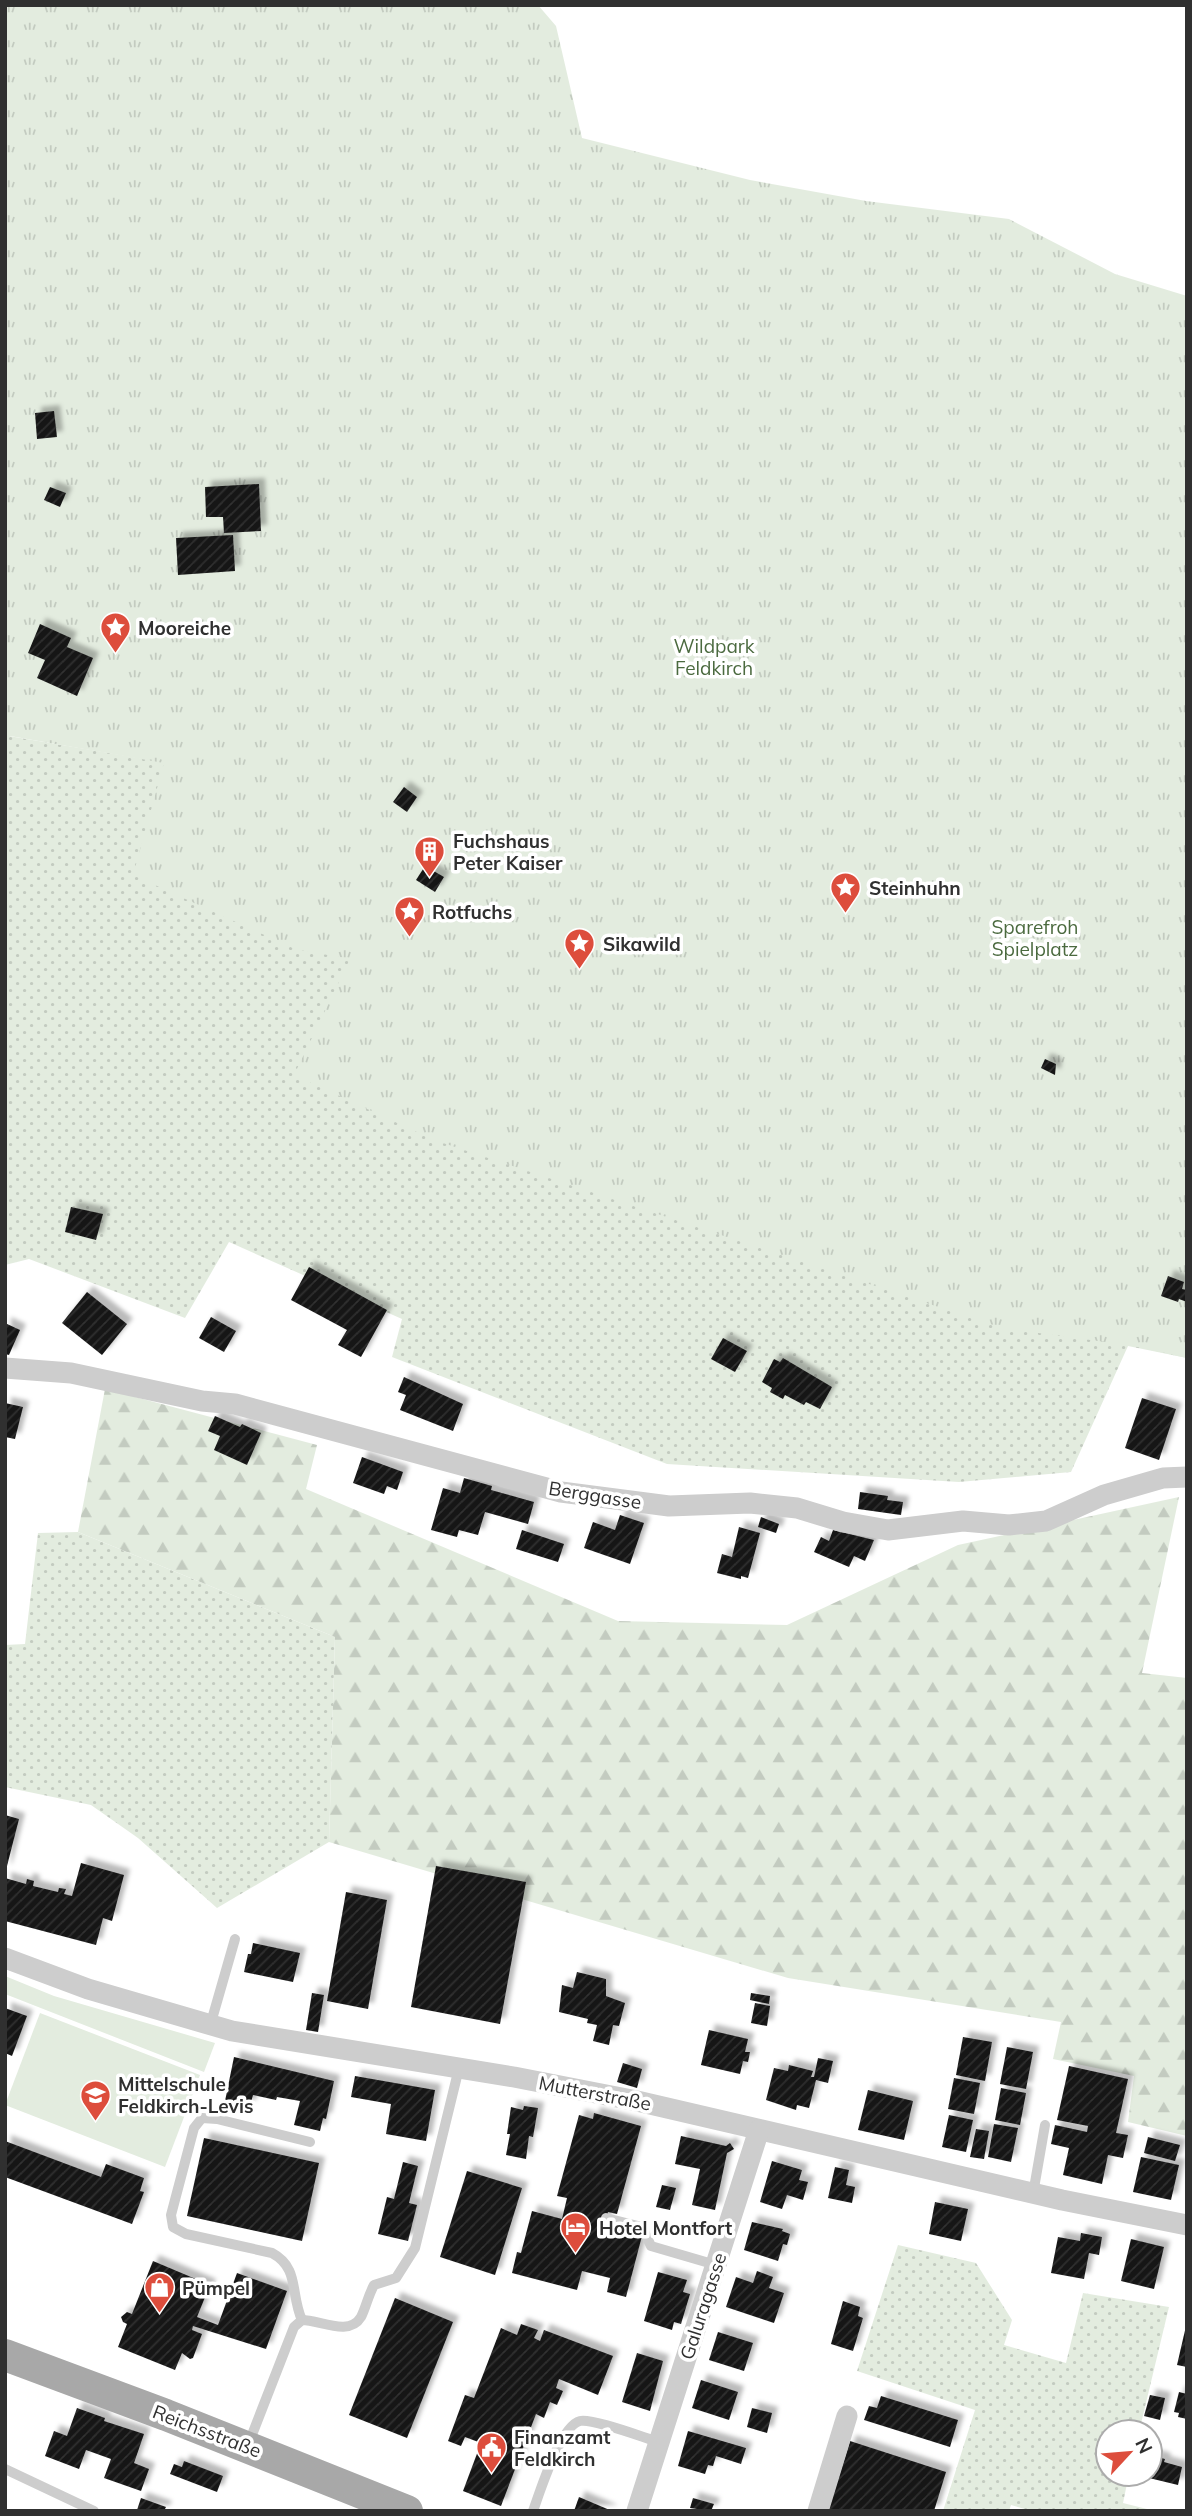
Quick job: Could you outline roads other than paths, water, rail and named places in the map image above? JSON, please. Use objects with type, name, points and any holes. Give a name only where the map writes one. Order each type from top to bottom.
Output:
[{"type":"main road","name":"Reichsstraße","points":[[5,2355],[248,2447],[407,2511]]},
{"type":"street","name":"Berggasse","points":[[5,1368],[47,1369],[202,1401],[235,1404],[561,1492],[669,1506],[750,1503],[797,1508],[843,1522],[888,1530],[963,1521],[1009,1525],[1046,1521],[1104,1495],[1163,1478],[1187,1477]]},
{"type":"street","name":"Mutterstraße","points":[[5,1958],[88,1989],[210,2025],[349,2052],[459,2068],[637,2101],[1033,2194],[1187,2225]]},
{"type":"street","name":"Galuragasse","points":[[637,2511],[759,2130]]},
{"type":"street","points":[[818,2511],[847,2416]]},
{"type":"lane","points":[[210,2025],[234,1939]]},
{"type":"lane","points":[[248,2447],[294,2327],[302,2320],[314,2320],[344,2328],[354,2326],[374,2286],[396,2278],[403,2270],[415,2248],[459,2068]]},
{"type":"lane","points":[[302,2320],[294,2298],[292,2274],[284,2259],[272,2253],[186,2234],[173,2227],[171,2215],[194,2128],[202,2118],[217,2119],[310,2142]]},
{"type":"lane","points":[[1033,2194],[1045,2125]]},
{"type":"lane","points":[[606,2218],[642,2227],[651,2246],[716,2265]]},
{"type":"lane","points":[[533,2511],[556,2452],[569,2428],[580,2421],[593,2422],[659,2442]]},
{"type":"lane","points":[[5,2469],[94,2511]]},
{"type":"place","name":"Mooreiche","points":[[115,655]]},
{"type":"place","name":"Fuchshaus Peter Kaiser","points":[[430,879]]},
{"type":"place","name":"Steinhuhn","points":[[846,915]]},
{"type":"place","name":"Rotfuchs","points":[[409,939]]},
{"type":"place","name":"Sikawild","points":[[580,971]]},
{"type":"place","name":"Mittelschule Feldkirch-Levis","points":[[95,2122]]},
{"type":"place","name":"Hotel Montfort","points":[[576,2255]]},
{"type":"place","name":"Pümpel","points":[[159,2315]]},
{"type":"place","name":"Finanzamt Feldkirch","points":[[491,2475]]},
{"type":"park label","name":"Wildpark Feldkirch","points":[[714,657]]},
{"type":"park label","name":"Sparefroh Spielplatz","points":[[1035,938]]}]
